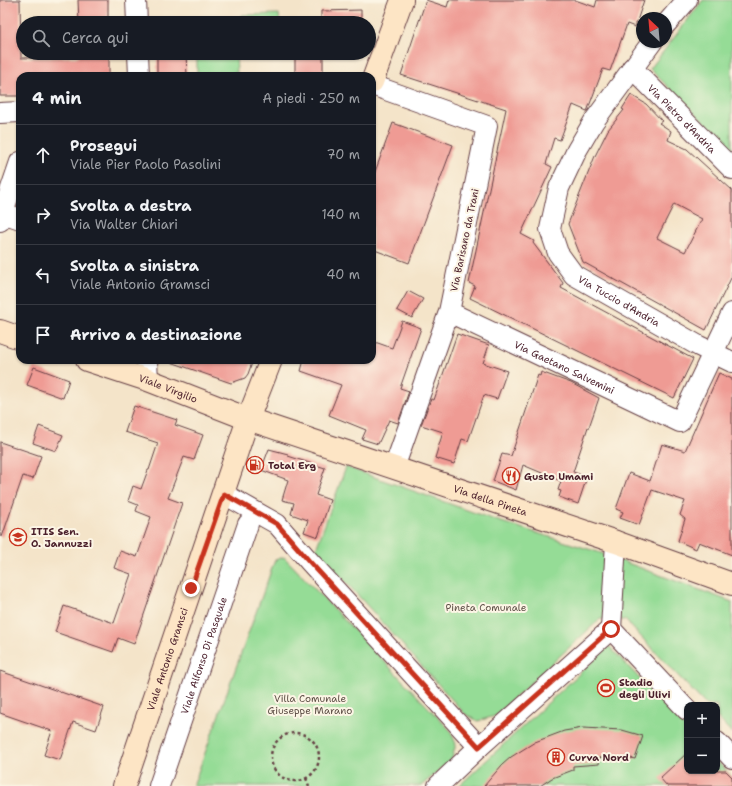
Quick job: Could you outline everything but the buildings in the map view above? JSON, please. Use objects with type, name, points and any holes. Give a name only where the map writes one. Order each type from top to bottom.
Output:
[{"type":"street","points":[[136,0],[137,16]]},
{"type":"street","points":[[376,72],[402,0]]},
{"type":"street","points":[[672,17],[687,0]]},
{"type":"street","name":"Via Tuccio d'Andria","points":[[647,48],[594,122],[576,150],[559,188],[550,228],[558,253],[574,275],[713,353],[732,362]]},
{"type":"street","points":[[138,60],[139,72]]},
{"type":"street","name":"Via Pietro d'Andria","points":[[632,68],[732,169]]},
{"type":"street","name":"Via Barisano da Trani","points":[[376,86],[488,126],[449,312],[394,468]]},
{"type":"street","points":[[0,113],[16,112]]},
{"type":"street","points":[[8,218],[16,181]]},
{"type":"street","name":"Via Gaetano Salvemini","points":[[449,312],[680,422],[713,353]]},
{"type":"street","points":[[713,353],[732,313]]},
{"type":"street","points":[[0,331],[16,337]]},
{"type":"street","name":"Viale Virgilio","points":[[111,364],[148,370],[248,419]]},
{"type":"street","name":"Viale Antonio Gramsci","points":[[124,786],[224,494],[248,419],[269,364]]},
{"type":"street","name":"Via della Pineta","points":[[248,419],[616,542],[732,584]]},
{"type":"street","points":[[224,494],[277,524],[479,747]]},
{"type":"street","name":"Viale Alfonso Di Pasquale","points":[[159,786],[248,524]]},
{"type":"street","points":[[438,786],[479,747],[611,629],[616,542]]},
{"type":"street","points":[[611,629],[684,707]]},
{"type":"street","points":[[720,745],[732,758]]},
{"type":"path","points":[[296,733],[309,737],[314,742],[319,755],[319,762],[316,768],[306,778],[291,780],[283,778],[273,766],[272,750],[282,737],[296,733]]},
{"type":"path","points":[[306,778],[310,786]]},
{"type":"green space","points":[[703,0],[732,0],[732,150],[650,69],[666,48],[672,48],[672,40]]},
{"type":"green space","points":[[279,14],[279,16],[241,16]]},
{"type":"green space","points":[[197,60],[236,60],[237,72],[197,72]]},
{"type":"green space","name":"Pineta Comunale","points":[[346,467],[495,520],[598,552],[732,602],[732,733],[720,720],[720,702],[703,702],[625,620],[600,619],[495,716],[478,721],[465,714],[316,549]]},
{"type":"green space","name":"Villa Comunale Giuseppe Marano","points":[[284,557],[450,730],[456,744],[452,759],[421,786],[193,786],[275,560]]},
{"type":"green space","name":"Stadio degli Ulivi","points":[[609,646],[684,726],[684,774],[720,774],[720,764],[732,777],[732,786],[459,786]]},
{"type":"place","name":"Total Erg","points":[[255,465]]},
{"type":"place","name":"Gusto Umami","points":[[511,476]]},
{"type":"place","name":"ITIS Sen. O. Jannuzzi","points":[[18,537]]},
{"type":"place","name":"Stadio degli Ulivi","points":[[606,688]]},
{"type":"place","name":"Curva Nord","points":[[556,757]]},
{"type":"route","points":[[191,588],[224,494],[277,524],[479,747],[611,629]]}]
